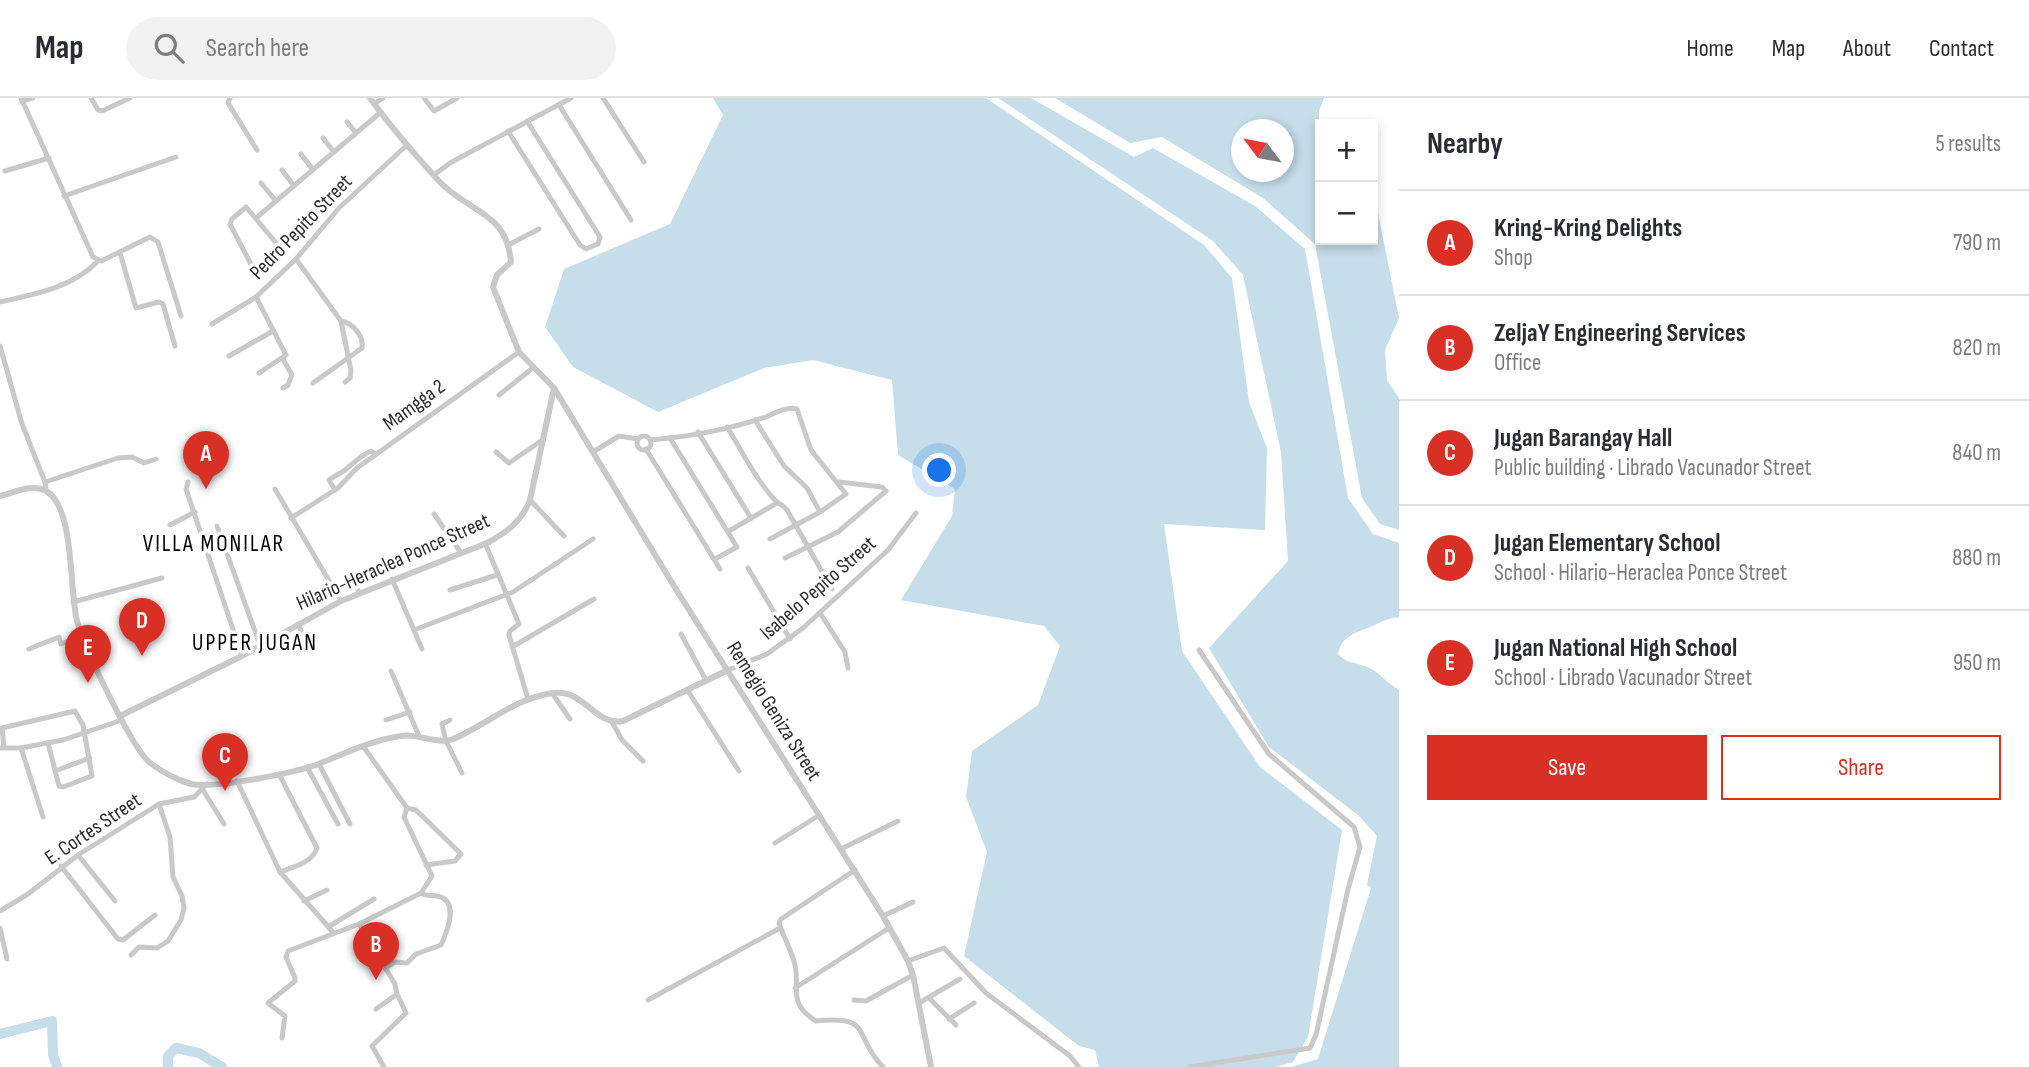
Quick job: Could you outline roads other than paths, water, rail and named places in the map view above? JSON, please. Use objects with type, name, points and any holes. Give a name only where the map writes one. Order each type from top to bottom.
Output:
[{"type":"street","points":[[33,98],[22,100],[64,196],[93,257],[98,261]]},
{"type":"street","points":[[90,98],[98,110],[102,111],[130,98]]},
{"type":"street","points":[[230,98],[228,103],[257,150]]},
{"type":"street","points":[[383,98],[372,101],[407,145],[443,185],[488,216],[501,230],[508,245],[511,262],[497,275],[493,287],[519,352],[554,388]]},
{"type":"street","points":[[424,98],[434,111],[457,98]]},
{"type":"street","points":[[434,175],[450,163],[571,98]]},
{"type":"street","points":[[603,98],[643,162]]},
{"type":"street","points":[[559,105],[631,220]]},
{"type":"street","points":[[256,218],[381,112]]},
{"type":"street","points":[[508,131],[580,245],[586,249],[597,244],[600,237],[527,121]]},
{"type":"street","points":[[347,122],[356,133]]},
{"type":"street","points":[[323,138],[334,152]]},
{"type":"street","name":"Pedro Pepito Street","points":[[212,324],[256,297],[296,259],[339,208],[407,145]]},
{"type":"street","points":[[301,154],[313,170]]},
{"type":"street","points":[[64,196],[176,157]]},
{"type":"street","points":[[5,172],[49,158]]},
{"type":"street","points":[[282,170],[294,186]]},
{"type":"street","points":[[261,183],[275,201]]},
{"type":"street","points":[[246,207],[256,218],[283,253],[279,259],[258,273],[230,225],[232,219],[246,207]]},
{"type":"street","points":[[508,245],[540,229]]},
{"type":"street","points":[[0,302],[65,285],[98,261],[150,237],[159,242],[181,316]]},
{"type":"street","points":[[120,253],[136,308],[159,302],[163,304],[174,345]]},
{"type":"street","points":[[296,259],[341,321],[351,370],[345,382]]},
{"type":"street","points":[[256,297],[286,352],[283,359],[259,373]]},
{"type":"street","points":[[313,383],[347,357],[361,350],[363,344],[353,326],[341,321]]},
{"type":"street","points":[[229,356],[273,331]]},
{"type":"street","points":[[0,346],[22,424],[46,490]]},
{"type":"street","name":"Mamgga 2","points":[[291,518],[335,490],[375,454],[519,352]]},
{"type":"street","points":[[283,359],[292,377],[283,388]]},
{"type":"street","points":[[499,396],[534,367]]},
{"type":"street","name":"Hilario-Heraclea Ponce Street","points":[[121,718],[341,601],[485,543],[515,524],[530,500],[554,388]]},
{"type":"street","name":"Remegio Geniza Street","points":[[554,388],[818,816],[855,870],[908,961],[931,1067]]},
{"type":"street","points":[[593,452],[619,436],[638,439],[645,436],[650,440],[670,439],[755,420],[791,408],[797,409],[811,450],[846,494]]},
{"type":"street","points":[[755,420],[784,466],[807,488],[820,512]]},
{"type":"street","points":[[726,427],[777,503],[783,505],[796,524],[832,589]]},
{"type":"street","points":[[698,432],[751,518]]},
{"type":"street","points":[[638,439],[639,447],[646,449],[720,569]]},
{"type":"street","points":[[670,439],[737,547],[715,559]]},
{"type":"street","points":[[646,449],[650,440]]},
{"type":"street","points":[[496,452],[509,463],[541,441]]},
{"type":"street","points":[[335,490],[330,477],[343,472],[366,452],[375,454]]},
{"type":"street","points":[[45,482],[118,458],[132,457],[144,463],[156,459]]},
{"type":"street","points":[[188,482],[186,489],[242,656]]},
{"type":"street","points":[[785,558],[838,532],[886,491],[882,487],[839,482]]},
{"type":"street","points":[[769,539],[820,512],[859,485]]},
{"type":"street","points":[[0,496],[37,487],[46,490],[56,500],[65,523],[74,602],[82,635],[138,748],[151,763],[188,783],[205,787],[279,774],[319,764],[363,746],[401,735],[446,741],[528,699],[552,693],[572,694],[605,720],[612,722],[633,718],[728,670]]},
{"type":"street","points":[[275,489],[341,601]]},
{"type":"street","points":[[530,500],[564,536]]},
{"type":"street","points":[[729,531],[777,503]]},
{"type":"street","points":[[170,526],[195,512]]},
{"type":"street","name":"Isabelo Pepito Street","points":[[728,670],[767,654],[790,639],[888,550],[916,513]]},
{"type":"street","points":[[433,514],[461,553]]},
{"type":"street","points":[[217,526],[260,645]]},
{"type":"street","points":[[414,630],[506,595],[593,539]]},
{"type":"street","points":[[485,543],[519,624],[509,633],[528,699]]},
{"type":"street","points":[[748,568],[790,639]]},
{"type":"street","points":[[351,573],[359,593]]},
{"type":"street","points":[[450,590],[497,575]]},
{"type":"street","points":[[74,602],[162,578]]},
{"type":"street","points":[[392,579],[422,649]]},
{"type":"street","points":[[512,647],[594,599]]},
{"type":"street","points":[[820,613],[845,652],[848,668]]},
{"type":"street","points":[[298,624],[308,646]]},
{"type":"street","points":[[681,634],[706,680]]},
{"type":"street","points":[[29,649],[59,637],[61,644],[82,635]]},
{"type":"street","points":[[1190,1067],[1310,1048],[1316,1035],[1360,847],[1354,827],[1269,754],[1199,650]]},
{"type":"street","points":[[391,671],[419,736]]},
{"type":"street","points":[[688,691],[740,771]]},
{"type":"street","points":[[552,693],[570,719]]},
{"type":"street","points":[[48,743],[59,786],[92,776],[86,734],[79,714],[72,711],[63,712],[2,727],[2,748],[22,748],[86,734],[121,718]]},
{"type":"street","points":[[386,720],[410,712]]},
{"type":"street","points":[[450,720],[442,724],[446,741],[462,773]]},
{"type":"street","points":[[612,722],[622,740],[643,761]]},
{"type":"street","points":[[363,746],[407,808],[416,810],[461,854],[455,861],[426,865]]},
{"type":"street","points":[[22,748],[43,817]]},
{"type":"street","points":[[55,771],[90,758]]},
{"type":"street","points":[[319,764],[350,824]]},
{"type":"street","points":[[307,767],[338,824]]},
{"type":"street","points":[[279,774],[317,848],[308,860],[280,872]]},
{"type":"street","points":[[237,781],[280,872],[330,930]]},
{"type":"street","points":[[205,787],[224,824]]},
{"type":"street","name":"E. Cortes Street","points":[[0,911],[40,885],[61,866],[159,804],[191,798],[205,787]]},
{"type":"street","points":[[131,956],[139,947],[157,948],[168,941],[177,929],[183,912],[182,896],[173,877],[168,828],[159,804]]},
{"type":"street","points":[[330,930],[359,924],[422,893],[432,876],[404,817],[407,808]]},
{"type":"street","points":[[775,843],[818,816]]},
{"type":"street","points":[[841,849],[898,821]]},
{"type":"street","points":[[78,855],[115,901]]},
{"type":"street","points":[[61,866],[118,939],[122,940],[155,915]]},
{"type":"street","points":[[855,870],[781,919],[780,928],[794,962],[798,1003],[812,1019],[852,1022],[866,1038],[873,1057],[883,1067]]},
{"type":"street","points":[[304,901],[327,890]]},
{"type":"street","points":[[385,968],[395,962],[407,963],[413,955],[438,948],[443,942],[450,916],[447,901],[440,896],[426,896],[422,893]]},
{"type":"street","points":[[282,1038],[285,1016],[268,1003],[295,981],[286,953],[330,930],[374,899]]},
{"type":"street","points":[[883,916],[914,902]]},
{"type":"street","points":[[359,924],[385,968],[406,1013],[372,1046],[384,1067]]},
{"type":"street","points":[[0,928],[7,958]]},
{"type":"street","points":[[648,1000],[780,928]]},
{"type":"street","points":[[795,988],[889,928]]},
{"type":"street","points":[[908,961],[944,948],[986,993],[1070,1056],[1079,1067]]},
{"type":"street","points":[[854,1000],[866,1001],[912,975]]},
{"type":"street","points":[[919,1003],[960,979]]},
{"type":"street","points":[[376,1009],[397,994]]},
{"type":"street","points":[[929,998],[956,1025]]},
{"type":"street","points":[[948,1019],[974,1003]]},
{"type":"water","points":[[713,98],[986,98],[1204,245],[1232,278],[1249,402],[1267,448],[1265,530],[1164,524],[1182,651],[1260,767],[1342,830],[1308,1037],[1293,1062],[1275,1067],[1099,1067],[1095,1050],[1079,1046],[964,956],[987,852],[966,797],[972,751],[1038,705],[1060,646],[1044,626],[901,600],[952,516],[955,489],[898,455],[892,380],[813,360],[764,368],[658,412],[573,367],[545,327],[564,269],[670,224],[723,115]]},
{"type":"water","points":[[998,98],[1031,98],[1134,157],[1153,148],[1255,206],[1305,249],[1348,498],[1373,534],[1399,543],[1399,617],[1385,620],[1348,637],[1338,654],[1347,661],[1370,668],[1399,690],[1399,1067],[1291,1067],[1318,1059],[1371,888],[1367,885],[1377,836],[1358,815],[1269,747],[1209,648],[1288,561],[1281,452],[1243,275],[1213,241]]},
{"type":"water","points":[[1055,98],[1324,98],[1319,119],[1315,119],[1315,244],[1263,198],[1237,182],[1294,182],[1294,119],[1231,119],[1231,179],[1162,137],[1130,143]]},
{"type":"water","points":[[1378,213],[1399,318],[1385,350],[1387,380],[1399,398],[1399,530],[1380,524],[1362,498],[1315,245],[1378,245]]},
{"type":"waterway","points":[[0,1034],[52,1021],[53,1054],[57,1067]]},
{"type":"waterway","points":[[168,1067],[168,1056],[176,1048],[199,1053],[222,1067]]},
{"type":"place","name":"Kring-Kring Delights","points":[[206,489]]},
{"type":"place","name":"Jugan Elementary School","points":[[142,656]]},
{"type":"place","name":"Jugan National High School","points":[[88,683]]},
{"type":"place","name":"Jugan Barangay Hall","points":[[225,791]]},
{"type":"place","name":"ZeljaY Engineering Services","points":[[376,980]]},
{"type":"district","name":"VILLA MONILAR","points":[[214,544]]},
{"type":"district","name":"UPPER JUGAN","points":[[255,643]]}]
